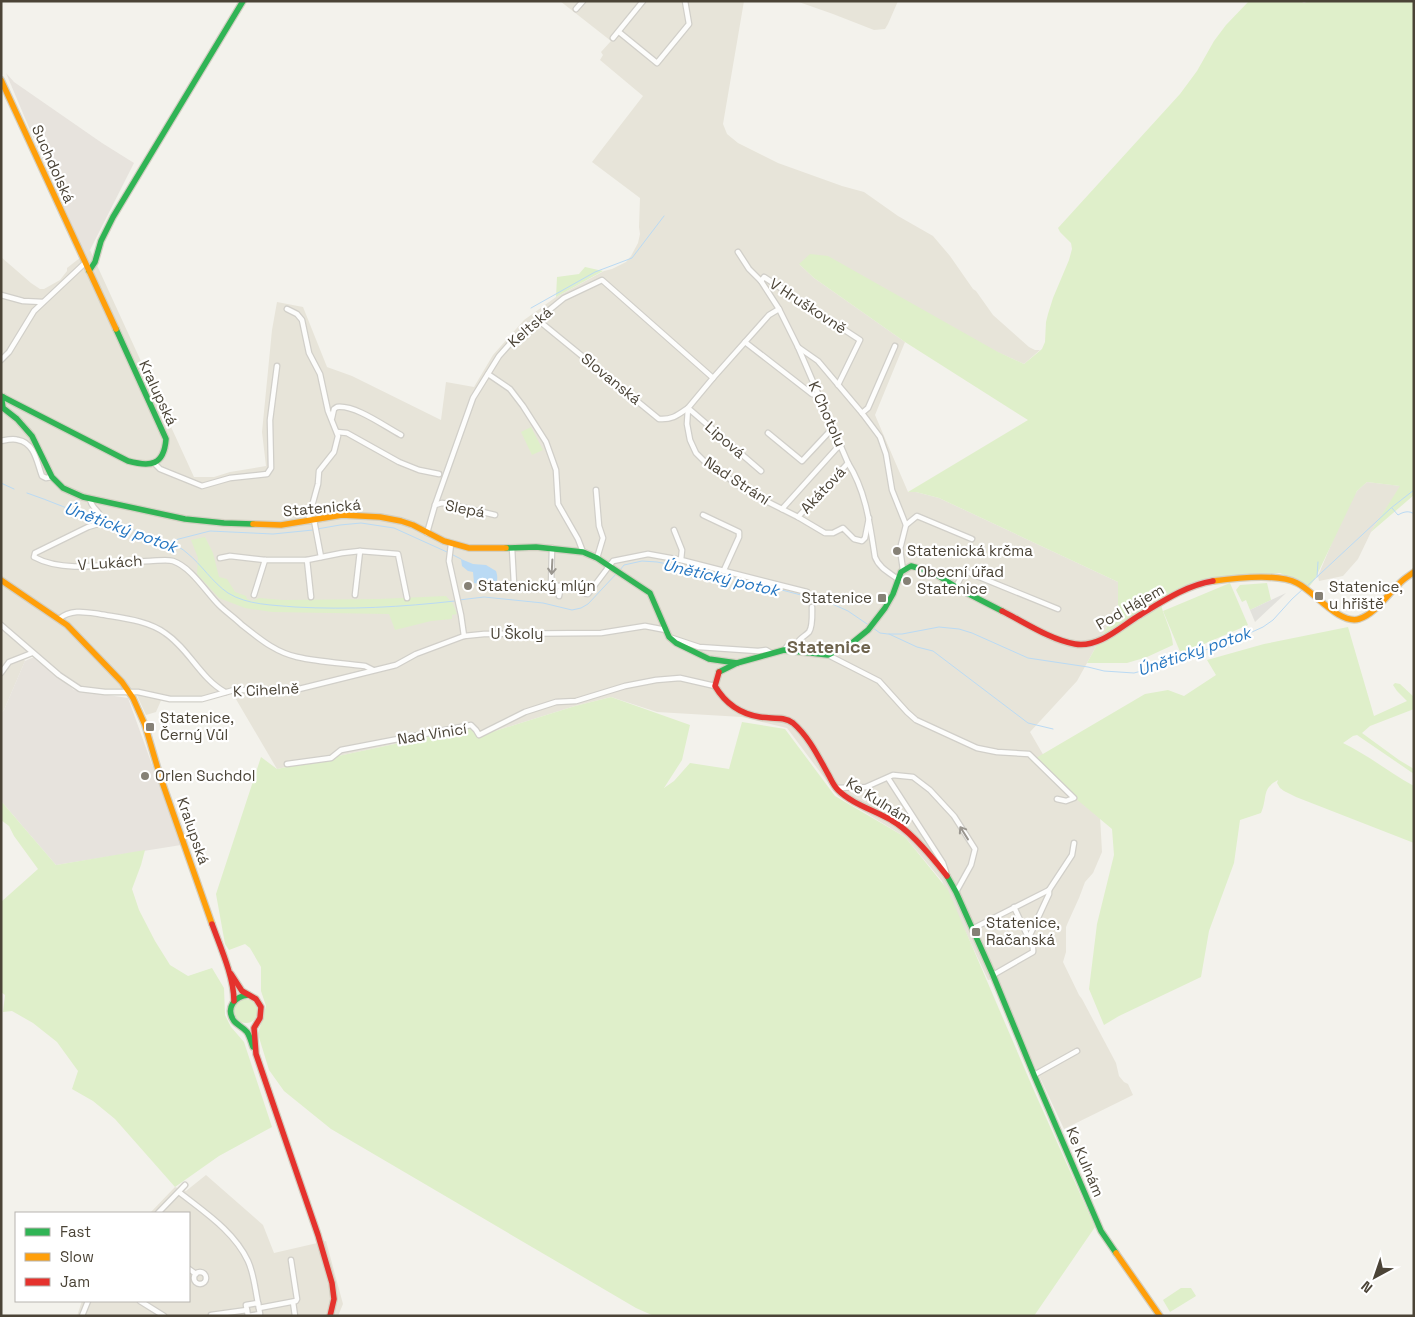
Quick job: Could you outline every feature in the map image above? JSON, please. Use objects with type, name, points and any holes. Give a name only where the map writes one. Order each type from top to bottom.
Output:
[{"type":"street","points":[[89,271],[95,262],[101,241],[112,217],[243,1]]},
{"type":"street","points":[[576,9],[582,1]]},
{"type":"street","points":[[613,38],[643,1]]},
{"type":"street","points":[[618,32],[657,63],[689,24],[685,1]]},
{"type":"street","name":"Suchdolská","points":[[1,80],[84,261]]},
{"type":"street","name":"K Chotolu","points":[[738,252],[749,269],[762,279],[779,309],[798,347],[848,463],[856,475],[869,518],[874,557],[880,566],[899,580]]},
{"type":"street","points":[[1,360],[9,352],[34,312],[84,261]]},
{"type":"street","name":"Kralupská","points":[[84,261],[166,438],[166,448],[155,464]]},
{"type":"street","name":"V Hruškovně","points":[[762,279],[860,340],[838,385]]},
{"type":"street","name":"Keltská","points":[[427,533],[473,398],[499,356],[516,337],[564,298],[602,280],[713,378]]},
{"type":"street","points":[[1,295],[23,301],[43,302]]},
{"type":"street","points":[[287,309],[297,314],[302,320],[310,353],[320,374],[328,411],[338,436],[334,452],[319,472],[318,484],[309,517],[317,530],[321,557]]},
{"type":"street","points":[[688,408],[769,314],[779,309]]},
{"type":"street","name":"Slovanská","points":[[538,320],[659,419],[675,418],[688,408]]},
{"type":"street","points":[[745,342],[812,394],[819,396]]},
{"type":"street","points":[[862,413],[868,408],[895,346]]},
{"type":"street","points":[[798,347],[818,361],[880,437],[886,454],[892,490],[906,525],[900,549],[903,570],[893,594],[868,630],[852,643],[828,655]]},
{"type":"street","points":[[2,396],[128,461],[144,465],[155,464],[160,469],[202,486],[230,478],[267,474],[271,468],[270,420],[277,366]]},
{"type":"street","points":[[488,374],[510,389],[546,442],[556,470],[558,504],[583,552]]},
{"type":"street","name":"Statenická","points":[[2,396],[3,408],[17,419],[32,436],[52,477],[63,488],[90,499],[185,519],[224,524],[281,524],[342,515],[380,517],[401,521],[451,544],[469,548],[487,550],[536,547],[583,552],[597,558],[650,593],[669,637]]},
{"type":"street","points":[[332,419],[336,407],[345,407],[370,418],[400,435]]},
{"type":"street","name":"Lipová","points":[[688,408],[761,471]]},
{"type":"street","name":"Nad Strání","points":[[688,408],[687,424],[690,440],[696,453],[705,462],[750,493],[798,516],[825,533],[833,533],[843,528],[854,539],[862,541],[865,538],[869,518]]},
{"type":"street","points":[[768,433],[802,461],[834,428]]},
{"type":"street","points":[[337,432],[347,432],[399,462],[419,470],[439,474]]},
{"type":"street","points":[[1,441],[15,439],[21,441],[32,449],[35,454],[42,476],[46,478],[52,477]]},
{"type":"street","points":[[782,509],[841,445]]},
{"type":"street","name":"Akátová","points":[[798,516],[848,463]]},
{"type":"street","points":[[596,490],[599,526],[603,538],[597,558]]},
{"type":"street","name":"V Lukách","points":[[90,499],[92,506],[100,513],[101,517],[98,524],[48,546],[35,553],[34,557],[66,566],[170,560],[187,571],[225,610],[271,647],[297,657],[364,666],[373,670]]},
{"type":"street","name":"Slepá","points":[[435,505],[442,502],[495,515]]},
{"type":"street","points":[[702,515],[739,532],[739,537],[724,570]]},
{"type":"street","points":[[906,525],[917,516],[972,539]]},
{"type":"street","points":[[674,530],[682,550],[681,560]]},
{"type":"street","points":[[451,544],[448,561],[464,636]]},
{"type":"street","points":[[512,548],[514,584],[560,586],[559,596]]},
{"type":"street","points":[[551,586],[552,548]]},
{"type":"street","points":[[354,595],[360,551]]},
{"type":"street","points":[[220,558],[230,556],[265,560],[307,560],[342,552],[360,551],[398,554],[406,598]]},
{"type":"street","points":[[577,587],[583,593],[588,594],[611,567],[613,561],[648,554],[724,570],[807,592]]},
{"type":"street","points":[[254,595],[265,560]]},
{"type":"street","points":[[307,560],[311,597]]},
{"type":"street","name":"Pod Hájem","points":[[903,570],[909,566],[916,566],[932,572],[956,587],[1051,636],[1070,642],[1086,644],[1098,640],[1167,600],[1205,582],[1233,578],[1289,580],[1302,585],[1336,613],[1351,620],[1358,620],[1368,614],[1402,580],[1414,572]]},
{"type":"street","points":[[956,587],[963,573],[967,572],[1058,609]]},
{"type":"street","name":"Kralupská","points":[[1,580],[59,618],[75,632],[129,692],[136,704],[226,963],[234,1001]]},
{"type":"street","points":[[797,643],[810,629],[812,607]]},
{"type":"street","points":[[59,618],[71,612],[119,617],[147,624],[165,632],[198,668],[218,688],[225,692]]},
{"type":"street","name":"K Cihelně","points":[[1,625],[59,675],[80,689],[105,692],[138,692],[170,700],[202,699],[234,690],[295,690],[373,670]]},
{"type":"street","name":"U Školy","points":[[373,670],[396,666],[416,654],[464,636],[484,634],[601,633],[645,626],[666,630]]},
{"type":"street","points":[[669,637],[699,647],[766,650],[770,653]]},
{"type":"street","points":[[669,637],[683,647],[709,659],[737,663]]},
{"type":"street","points":[[784,650],[790,643],[797,643],[811,653]]},
{"type":"street","points":[[715,686],[719,672],[737,663],[770,653],[784,650],[828,655],[879,681],[916,720],[977,748],[998,752],[1029,754],[1074,798],[1066,801],[1057,799]]},
{"type":"street","points":[[1,673],[3,667],[9,662],[32,653]]},
{"type":"street","points":[[709,659],[719,672]]},
{"type":"street","name":"Nad Vinicí","points":[[287,764],[331,758],[341,750],[471,725],[478,735],[525,712],[556,702],[576,702],[625,686],[656,680],[680,678],[715,686]]},
{"type":"street","name":"Ke Kulnám","points":[[715,686],[720,695],[730,705],[745,713],[760,718],[780,718],[792,722],[808,740],[836,788],[845,796],[893,821],[913,838],[948,876],[993,975],[1101,1231],[1160,1316]]},
{"type":"street","points":[[836,788],[866,787],[893,775],[913,777],[930,790],[954,816],[975,849],[971,865],[956,892]]},
{"type":"street","points":[[888,778],[943,864],[948,876]]},
{"type":"street","points":[[1030,940],[1030,935],[1049,894],[1049,890],[1072,855],[1074,843]]},
{"type":"street","points":[[972,929],[1049,890]]},
{"type":"street","points":[[993,975],[1033,952],[1034,949],[1014,907]]},
{"type":"street","points":[[226,963],[242,991],[256,999],[262,1007],[260,1018],[254,1028],[256,1054]]},
{"type":"street","points":[[250,995],[241,996],[234,1001],[231,1007],[231,1015],[234,1021],[247,1032],[256,1054],[318,1235],[333,1288],[334,1299],[330,1316]]},
{"type":"street","points":[[240,1025],[246,1026],[256,1023]]},
{"type":"street","points":[[1034,1075],[1077,1052]]},
{"type":"street","points":[[159,1212],[184,1185]]},
{"type":"street","points":[[179,1192],[222,1227],[241,1249],[251,1270],[258,1305],[260,1314],[248,1316],[246,1305],[258,1305],[296,1302],[291,1260]]},
{"type":"street","points":[[190,1270],[196,1274]]},
{"type":"street","points":[[82,1316],[88,1302]]},
{"type":"street","points":[[142,1302],[164,1316]]},
{"type":"street","points":[[293,1302],[295,1316]]},
{"type":"street","points":[[211,1315],[246,1310]]},
{"type":"shaded area","points":[[560,1],[744,1],[723,124],[727,134],[738,143],[778,163],[864,192],[898,216],[933,236],[993,315],[1029,347],[1040,350],[1024,364],[799,264],[814,278],[905,342],[875,415],[908,492],[916,492],[939,498],[1118,582],[1118,607],[1077,681],[1030,732],[1048,763],[1100,816],[1102,852],[1093,873],[1085,882],[1066,927],[1066,952],[1063,962],[1116,1063],[1119,1076],[1128,1084],[1133,1095],[1064,1129],[994,979],[988,980],[942,881],[905,837],[838,796],[787,728],[742,717],[657,712],[611,697],[575,706],[482,735],[470,728],[277,769],[230,689],[198,698],[163,696],[156,712],[146,715],[134,689],[105,690],[81,687],[64,676],[33,650],[21,654],[25,661],[1,713],[1,257],[31,283],[40,289],[44,289],[60,280],[67,271],[67,268],[90,250],[194,477],[214,477],[230,472],[266,466],[262,432],[272,330],[277,302],[303,307],[327,367],[352,376],[441,420],[446,382],[474,387],[493,355],[524,320],[556,297],[604,271],[626,262],[638,243],[640,234],[640,198],[592,162],[643,96],[600,60],[603,55],[601,52],[611,41]]},
{"type":"shaded area","points":[[796,1],[898,1],[885,29],[874,30]]},
{"type":"shaded area","points":[[6,73],[14,82],[134,163],[90,250],[85,254],[36,144]]},
{"type":"shaded area","points":[[1367,482],[1401,486],[1371,532],[1358,559],[1343,576],[1319,581],[1318,576],[1349,502]]},
{"type":"shaded area","points":[[1286,593],[1255,622],[1250,610]]},
{"type":"shaded area","points":[[34,657],[74,690],[128,698],[181,845],[56,865],[1,801],[1,713],[25,661]]},
{"type":"shaded area","points":[[206,1175],[263,1225],[274,1253],[326,1241],[343,1304],[338,1316],[77,1316],[82,1302],[190,1302],[190,1212],[151,1212],[175,1187],[186,1191]]},
{"type":"green space","points":[[1249,1],[1300,1],[1304,3],[1309,1],[1414,1],[1414,495],[1371,532],[1400,486],[1367,482],[1357,491],[1315,579],[1309,587],[1280,573],[1213,581],[1160,601],[1173,645],[1147,657],[1127,663],[1087,663],[1118,607],[1118,582],[939,498],[916,492],[908,492],[1028,420],[905,342],[814,278],[799,264],[810,254],[828,256],[998,352],[1024,364],[1042,349],[1045,342],[1048,314],[1072,249],[1071,243],[1058,228],[1180,94],[1197,71],[1214,41],[1226,25]]},
{"type":"green space","points":[[585,267],[603,271],[556,297],[557,277],[579,274]]},
{"type":"green space","points":[[531,427],[543,450],[532,455],[521,432]]},
{"type":"green space","points":[[205,537],[213,553],[219,577],[227,579],[235,592],[253,601],[259,598],[283,600],[379,599],[446,596],[453,604],[457,614],[452,615],[452,619],[431,621],[395,630],[389,614],[272,612],[245,608],[219,598],[197,574],[198,558],[191,540]]},
{"type":"green space","points":[[1230,583],[1248,625],[1181,654],[1163,611]]},
{"type":"green space","points":[[1267,583],[1271,600],[1250,610],[1246,600],[1242,602],[1236,590],[1240,585]]},
{"type":"green space","points":[[1348,627],[1374,716],[1407,701],[1393,685],[1395,683],[1400,684],[1414,697],[1414,709],[1370,726],[1362,733],[1414,769],[1414,774],[1357,735],[1343,743],[1414,786],[1414,843],[1296,797],[1280,788],[1277,783],[1278,780],[1267,790],[1261,813],[1240,820],[1234,863],[1209,931],[1201,977],[1104,1025],[1089,989],[1097,924],[1114,855],[1112,829],[1031,761],[1145,694],[1168,690],[1184,696],[1216,675],[1207,660],[1264,644]]},
{"type":"green space","points":[[611,697],[690,725],[682,760],[664,788],[674,781],[690,763],[729,769],[742,722],[785,729],[835,796],[905,837],[948,890],[1095,1227],[1034,1316],[654,1316],[636,1308],[331,1129],[284,1091],[269,1070],[258,1034],[266,1006],[261,991],[261,967],[250,948],[245,944],[229,950],[225,944],[216,894],[261,757],[277,769],[470,728],[482,735],[575,706]]},
{"type":"green space","points":[[1,801],[56,865],[145,850],[132,889],[139,910],[170,965],[188,976],[212,968],[224,988],[225,1015],[231,1027],[244,1042],[272,1127],[219,1156],[175,1187],[115,1119],[93,1101],[72,1089],[78,1071],[57,1042],[33,1023],[12,1011],[3,1012],[5,995],[1,992],[1,902],[38,869],[9,826],[1,820]]},
{"type":"green space","points":[[246,999],[254,1003],[258,1011],[254,1019],[246,1023],[238,1019],[234,1011],[238,1003]]},
{"type":"green space","points":[[1181,1288],[1191,1288],[1196,1296],[1170,1312],[1163,1300]]},
{"type":"water","points":[[461,559],[473,564],[486,565],[496,571],[497,579],[494,587],[474,583],[473,572],[468,571],[462,566]]},
{"type":"waterway","points":[[531,308],[595,272],[632,258],[664,216]]},
{"type":"waterway","name":"Únětický potok","points":[[1,483],[14,489]]},
{"type":"waterway","name":"Únětický potok","points":[[1306,587],[1391,508],[1414,490]]},
{"type":"waterway","name":"Únětický potok","points":[[27,493],[98,519]]},
{"type":"waterway","points":[[1392,508],[1398,515],[1406,512],[1414,514]]},
{"type":"waterway","name":"Únětický potok","points":[[102,521],[147,534],[180,548],[217,584],[228,593],[243,600],[269,605],[335,608],[455,601]]},
{"type":"waterway","points":[[317,529],[361,523],[394,528],[447,552]]},
{"type":"waterway","points":[[171,541],[210,531],[273,534],[313,530]]},
{"type":"waterway","points":[[451,554],[461,559]]},
{"type":"waterway","name":"Únětický potok","points":[[620,570],[624,565],[642,561],[720,574],[828,602],[848,611],[870,626]]},
{"type":"waterway","points":[[1317,577],[1318,562]]},
{"type":"waterway","name":"Únětický potok","points":[[459,600],[484,597],[543,603],[572,610],[588,604],[617,573]]},
{"type":"waterway","name":"Únětický potok","points":[[873,628],[880,633],[888,634],[902,634],[939,627],[959,629],[1028,658],[1104,671],[1134,673],[1167,664],[1263,627],[1273,620],[1303,589]]},
{"type":"waterway","points":[[889,634],[917,647],[933,651],[1028,723],[1053,729]]},
{"type":"traffic: fast","points":[[89,271],[95,262],[101,241],[113,217],[243,1]]},
{"type":"traffic: fast","points":[[1,396],[128,461],[143,464],[154,462],[162,455],[166,439],[116,329]]},
{"type":"traffic: fast","points":[[3,397],[3,408],[17,419],[32,436],[52,477],[63,488],[83,497],[185,519],[253,524]]},
{"type":"traffic: fast","points":[[506,548],[536,547],[583,552],[597,558],[650,593],[669,637],[676,643],[709,659],[737,663]]},
{"type":"traffic: fast","points":[[719,672],[737,663],[784,650],[828,655],[852,643],[868,630],[885,608],[893,594],[901,572],[911,566],[932,572],[961,590],[1002,611]]},
{"type":"traffic: fast","points":[[947,876],[993,975],[1101,1231],[1116,1253]]},
{"type":"traffic: fast","points":[[248,995],[235,1000],[231,1007],[231,1016],[248,1034],[253,1047]]},
{"type":"traffic: slow","points":[[1,80],[116,329]]},
{"type":"traffic: slow","points":[[253,524],[281,525],[342,515],[380,517],[413,525],[444,541],[469,548],[506,548]]},
{"type":"traffic: slow","points":[[1213,581],[1256,577],[1289,580],[1304,587],[1335,612],[1351,620],[1365,617],[1414,572]]},
{"type":"traffic: slow","points":[[1,580],[67,625],[122,682],[133,698],[145,725],[160,776],[212,924]]},
{"type":"traffic: slow","points":[[1116,1253],[1160,1316]]},
{"type":"traffic: jam","points":[[1002,611],[1057,639],[1075,644],[1093,643],[1110,635],[1175,594],[1213,581]]},
{"type":"traffic: jam","points":[[719,672],[715,686],[734,707],[753,716],[782,719],[793,723],[799,728],[817,754],[838,790],[856,803],[899,825],[921,845],[947,876]]},
{"type":"traffic: jam","points":[[212,924],[232,982],[234,1001]]},
{"type":"traffic: jam","points":[[231,974],[242,991],[256,999],[261,1007],[260,1018],[254,1028],[256,1054],[318,1235],[332,1283],[334,1299],[330,1316]]},
{"type":"place","name":"Statenická krčma","points":[[897,551]]},
{"type":"place","name":"Obecní úřad Statenice","points":[[907,581]]},
{"type":"place","name":"Statenický mlýn","points":[[468,586]]},
{"type":"place","name":"Statenice, u hřiště","points":[[1319,596]]},
{"type":"place","name":"Statenice","points":[[882,598]]},
{"type":"place","name":"Statenice, Černý Vůl","points":[[150,727]]},
{"type":"place","name":"Orlen Suchdol","points":[[145,776]]},
{"type":"place","name":"Statenice, Račanská","points":[[976,932]]},
{"type":"district","name":"Statenice","points":[[829,647]]}]
